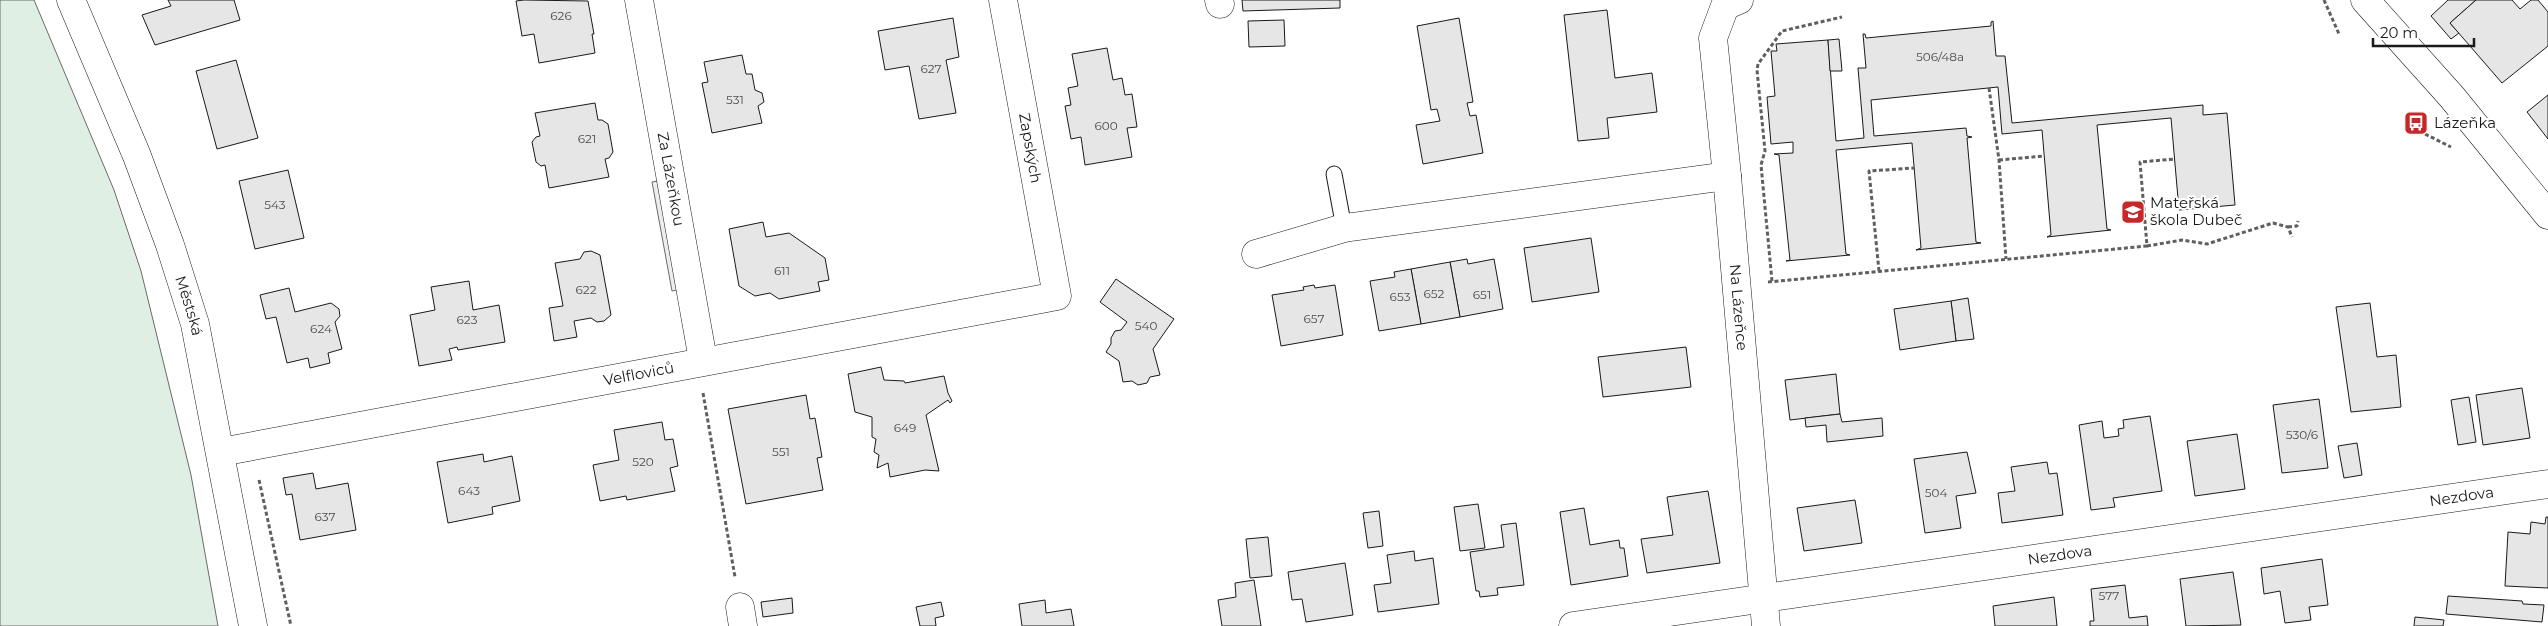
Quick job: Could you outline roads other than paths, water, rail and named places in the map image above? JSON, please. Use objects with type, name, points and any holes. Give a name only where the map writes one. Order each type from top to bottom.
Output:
[{"type":"street","name":"Městská","points":[[71,0],[133,148],[170,246],[195,324],[253,626]]},
{"type":"street","name":"Za Lázeňkou","points":[[639,0],[703,360]]},
{"type":"street","name":"Zapských","points":[[1003,0],[1057,296]]},
{"type":"street","name":"Na Lázeňce","points":[[1739,0],[1725,6],[1713,38],[1727,176],[1766,626]]},
{"type":"street","points":[[2365,0],[2452,97],[2548,215]]},
{"type":"street","points":[[1256,254],[1344,228],[1727,176]]},
{"type":"street","name":"Velfloviců","points":[[221,452],[703,360],[1057,296]]},
{"type":"street","name":"Nezdova","points":[[1573,626],[2548,484]]},
{"type":"lane","points":[[1334,174],[1344,228]]},
{"type":"place","name":"Lázeňka","points":[[2416,123]]},
{"type":"place","name":"Mateřská škola Dubeč","points":[[2133,212]]}]
